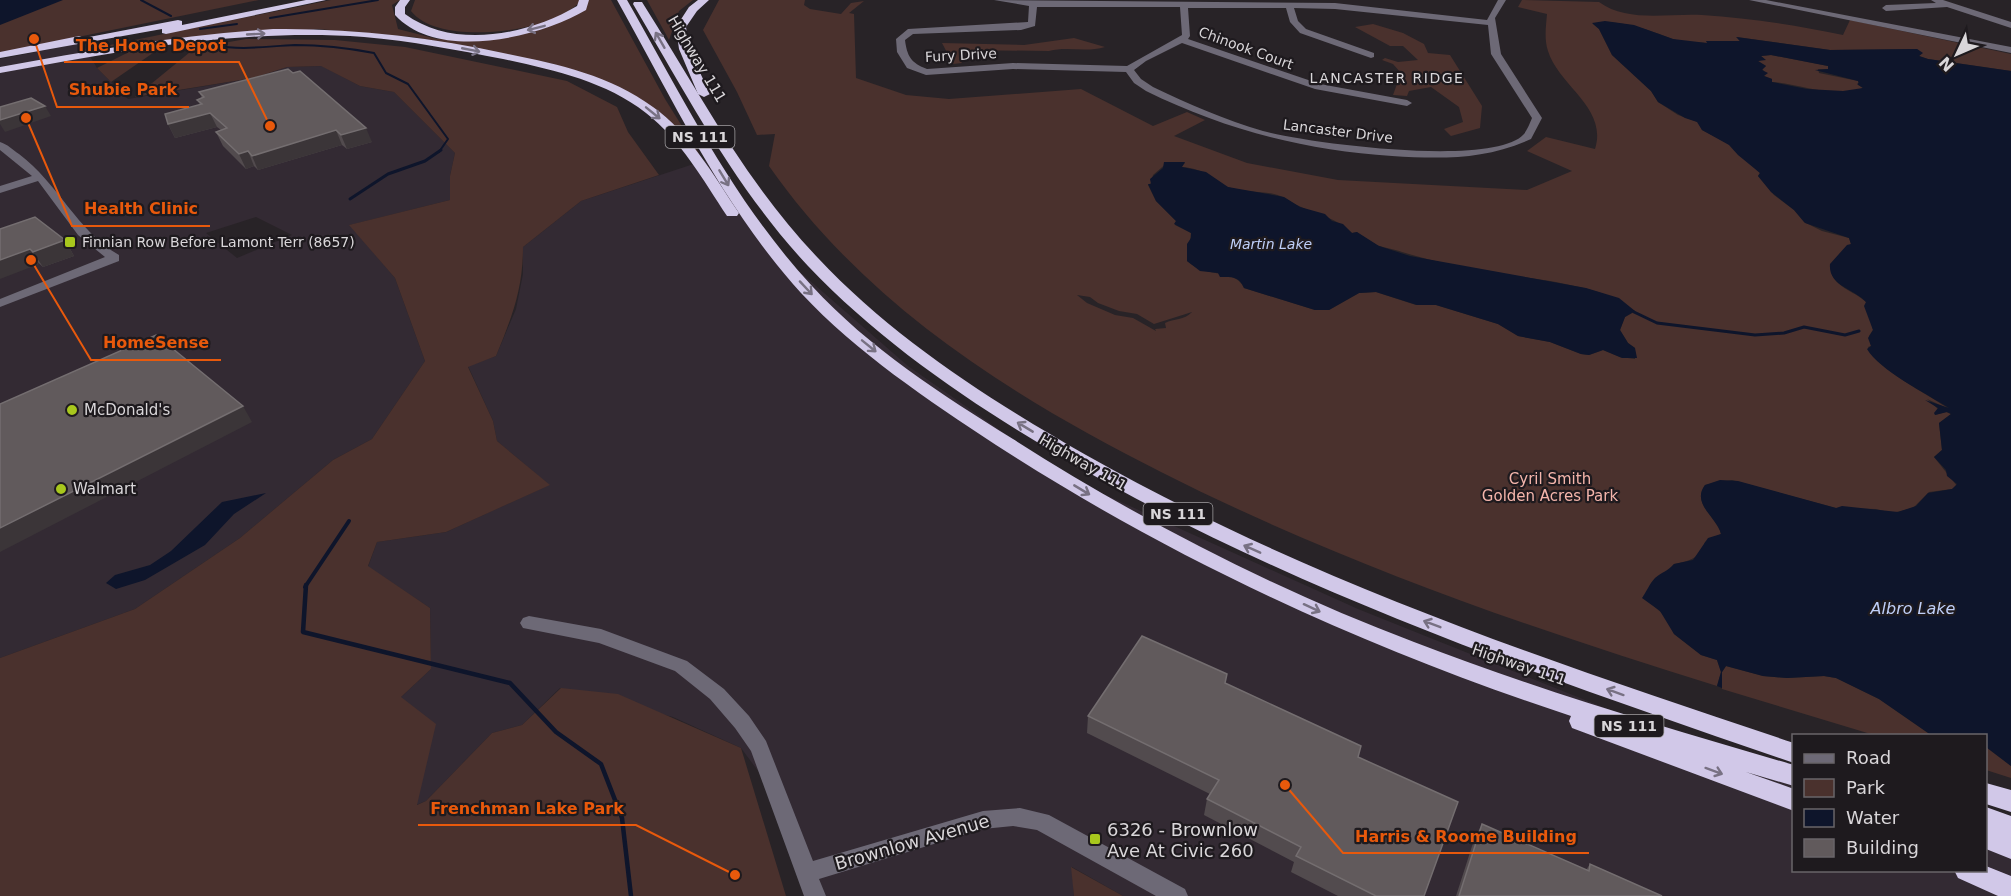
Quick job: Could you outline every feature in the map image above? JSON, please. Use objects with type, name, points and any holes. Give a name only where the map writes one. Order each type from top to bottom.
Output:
[{"type":"highway","points":[[0,62],[263,0]]},
{"type":"highway","points":[[0,62],[294,0]]},
{"type":"highway","points":[[0,62],[313,0]]},
{"type":"highway","points":[[0,62],[321,0]]},
{"type":"highway","points":[[405,0],[400,7],[400,15],[408,24],[421,30],[441,34],[487,36],[512,34],[556,23],[582,8],[584,0]]},
{"type":"highway","name":"Highway 111","points":[[622,0],[737,200],[788,269],[824,308],[922,387],[1017,451],[1089,494],[1240,574],[1323,613],[1466,671],[1661,736],[1792,776]]},
{"type":"highway","name":"Highway 111","points":[[636,0],[734,166],[812,261],[898,339],[1000,412],[1150,500],[1242,545],[1346,590],[1531,662],[1792,752]]},
{"type":"highway","points":[[704,0],[693,9],[681,27],[684,49],[707,100],[747,164],[759,195]]},
{"type":"highway","points":[[0,62],[232,35],[302,33],[401,38],[556,67],[605,84],[651,111],[685,148],[749,237],[788,269]]},
{"type":"highway","points":[[1466,671],[1591,726],[1792,799]]},
{"type":"highway","points":[[1670,711],[1792,743]]},
{"type":"highway","points":[[1987,794],[2011,801]]},
{"type":"highway","points":[[1987,818],[2011,827]]},
{"type":"highway","points":[[1987,838],[2011,847]]},
{"type":"highway","points":[[1972,872],[2011,889]]},
{"type":"street","points":[[998,0],[1034,4],[1184,3],[1360,8],[1493,23],[1501,20],[1514,1]]},
{"type":"street","points":[[1502,0],[1494,11],[1504,13]]},
{"type":"street","points":[[1753,0],[2011,51]]},
{"type":"street","points":[[1935,0],[1944,5],[2011,25]]},
{"type":"street","points":[[1128,69],[1144,56],[1182,40],[1187,31],[1184,3]]},
{"type":"street","name":"Fury Drive","points":[[1034,4],[1034,22],[1028,26],[911,31],[900,39],[902,52],[910,66],[926,72],[1032,65],[1128,69]]},
{"type":"street","points":[[1289,5],[1294,22],[1303,31],[1371,55]]},
{"type":"street","points":[[1886,8],[1944,5]]},
{"type":"street","name":"Lancaster Drive","points":[[1128,69],[1138,81],[1161,94],[1220,120],[1274,136],[1371,151],[1459,154],[1484,152],[1520,142],[1537,126],[1537,118],[1496,54],[1491,18],[1494,11]]},
{"type":"street","name":"Chinook Court","points":[[1182,40],[1318,87],[1407,104]]},
{"type":"street","points":[[0,145],[39,177],[71,219],[105,253],[115,258],[0,303]]},
{"type":"street","points":[[0,190],[39,177]]},
{"type":"street","points":[[529,623],[602,636],[681,666],[717,694],[742,722],[759,747],[815,896]]},
{"type":"street","name":"Brownlow Avenue","points":[[807,873],[983,820],[1002,816],[1026,816],[1042,822],[1177,896]]},
{"type":"shaded area","points":[[82,43],[97,68],[128,99],[253,78],[287,67],[322,66],[360,86],[394,92],[455,153],[450,176],[450,200],[350,225],[395,278],[425,361],[372,439],[333,460],[240,538],[135,609],[0,658],[0,59]],"holes":[[[256,217],[292,235],[237,258],[206,233]]]},
{"type":"shaded area","points":[[715,157],[785,259],[908,366],[1070,479],[1358,609],[1670,734],[1792,773],[1792,872],[1987,872],[1987,835],[2011,843],[2011,896],[1123,896],[1072,867],[1074,896],[820,896],[793,818],[741,748],[673,717],[560,688],[522,725],[492,733],[426,801],[416,805],[401,697],[431,669],[430,608],[368,567],[377,542],[446,532],[549,485],[497,441],[493,421],[468,366],[496,356],[516,309],[523,274],[523,247],[581,201]]},
{"type":"green space","points":[[49,0],[259,0],[0,53],[0,22]]},
{"type":"green space","points":[[331,0],[400,0],[392,5],[398,29],[437,39],[535,31],[571,17],[588,0],[611,0],[665,99],[700,155],[658,117],[597,79],[554,64],[413,37],[318,29],[100,47]]},
{"type":"green space","points":[[415,0],[582,0],[566,13],[546,22],[495,32],[475,32],[456,31],[422,21],[411,11]]},
{"type":"green space","points":[[647,0],[693,0],[679,11],[669,40]]},
{"type":"green space","name":"Cyril Smith Golden Acres Park","points":[[719,0],[805,0],[804,5],[810,9],[841,14],[851,3],[864,1],[849,13],[854,14],[856,78],[906,95],[949,99],[1081,89],[1153,126],[1187,112],[1205,120],[1174,136],[1247,163],[1338,180],[1527,190],[1572,171],[1527,151],[1546,137],[1595,149],[1597,134],[1595,121],[1589,109],[1554,64],[1548,51],[1547,14],[1518,7],[1522,0],[1599,2],[1610,9],[1635,15],[1702,15],[1737,18],[1843,35],[1850,20],[2011,54],[2011,71],[1928,59],[1919,56],[1922,53],[1917,49],[1830,50],[1737,37],[1740,42],[1690,42],[1623,24],[1602,22],[1593,24],[1599,29],[1612,55],[1651,91],[1658,102],[1678,115],[1698,122],[1702,130],[1729,144],[1760,173],[1758,176],[1774,195],[1794,210],[1804,222],[1822,231],[1849,238],[1851,244],[1831,264],[1834,278],[1866,302],[1873,330],[1869,336],[1871,346],[1868,347],[1872,355],[1891,372],[1949,409],[1927,399],[1938,409],[1935,415],[1946,412],[1951,414],[1939,423],[1942,450],[1934,457],[1957,486],[1952,489],[1929,492],[1913,508],[1892,513],[1876,509],[1836,508],[1732,480],[1705,485],[1701,498],[1721,534],[1705,542],[1697,556],[1674,564],[1643,596],[1666,617],[1674,634],[1701,655],[1717,660],[1721,672],[1717,686],[1434,591],[1296,535],[1161,472],[1051,412],[997,379],[946,343],[896,304],[850,262],[808,216],[769,166],[775,134],[757,135],[737,92],[703,30]],"holes":[[[1168,162],[1185,163],[1181,167],[1202,172],[1228,187],[1281,196],[1334,220],[1352,233],[1357,232],[1361,237],[1378,245],[1452,265],[1540,279],[1607,295],[1634,312],[1625,317],[1620,330],[1628,343],[1635,348],[1635,359],[1620,357],[1603,350],[1589,355],[1581,354],[1550,342],[1518,336],[1498,324],[1436,305],[1416,305],[1376,292],[1359,293],[1329,310],[1315,310],[1244,288],[1234,278],[1203,270],[1187,261],[1191,233],[1175,225],[1176,221],[1156,201],[1148,185],[1153,175]],[[1077,295],[1090,297],[1098,303],[1119,311],[1137,314],[1154,324],[1192,312],[1186,317],[1168,321],[1165,323],[1166,328],[1155,329],[1156,331],[1133,318],[1115,315],[1087,303]]]},
{"type":"green space","points":[[1373,24],[1403,33],[1424,44],[1428,53],[1450,55],[1482,106],[1480,128],[1451,136],[1444,129],[1463,122],[1459,107],[1431,87],[1409,91],[1407,96],[1393,95],[1401,73],[1393,64],[1382,60],[1385,58],[1398,62],[1418,60],[1403,46],[1390,46],[1355,27]]},
{"type":"green space","points":[[1074,38],[1105,47],[1049,51],[966,50],[959,52],[962,63],[953,64],[942,43],[1024,45]]},
{"type":"green space","points":[[246,39],[335,40],[405,47],[567,81],[617,107],[628,132],[659,175],[581,201],[523,247],[516,303],[496,356],[468,367],[493,421],[497,441],[550,485],[446,532],[377,542],[368,566],[430,608],[431,669],[401,697],[436,724],[417,805],[426,801],[492,733],[522,725],[561,688],[618,694],[741,748],[786,896],[0,896],[0,658],[135,609],[240,538],[333,460],[372,439],[425,361],[395,278],[349,225],[450,200],[450,176],[455,153],[394,92],[360,86],[321,66],[287,67],[253,78],[135,97],[195,48]]},
{"type":"green space","points":[[166,44],[111,82],[97,68],[137,48]]},
{"type":"green space","points":[[1771,55],[1828,66],[1828,69],[1818,69],[1819,73],[1858,81],[1858,85],[1863,88],[1830,92],[1772,82],[1772,79],[1764,76],[1762,69],[1766,66],[1758,61],[1764,59],[1761,56]]},
{"type":"green space","points":[[1726,666],[1763,676],[1836,678],[1879,699],[1930,734],[1871,734],[1722,689],[1722,672]]},
{"type":"green space","points":[[1987,748],[2011,766],[2011,778],[1987,770]]},
{"type":"green space","points":[[1071,867],[1123,896],[1074,896]]},
{"type":"water","points":[[0,0],[63,0],[0,25]]},
{"type":"water","name":"Albro Lake","points":[[1605,21],[1634,25],[1673,39],[1707,43],[1706,41],[1740,41],[1736,37],[1830,50],[1917,49],[1923,53],[1919,56],[1928,59],[2011,71],[2011,766],[1987,748],[1987,734],[1930,734],[1879,699],[1836,678],[1763,676],[1726,666],[1722,672],[1722,688],[1717,686],[1721,672],[1717,660],[1701,655],[1674,634],[1660,611],[1642,598],[1655,578],[1674,564],[1693,560],[1708,538],[1721,534],[1701,498],[1705,485],[1720,480],[1738,481],[1836,508],[1842,506],[1898,512],[1916,506],[1928,493],[1952,489],[1957,484],[1947,476],[1946,470],[1934,457],[1942,450],[1939,423],[1951,414],[1947,412],[1935,415],[1938,408],[1925,400],[1949,408],[1892,373],[1873,357],[1867,349],[1871,346],[1868,338],[1873,330],[1864,306],[1866,302],[1837,282],[1830,271],[1830,264],[1847,245],[1851,244],[1849,238],[1805,223],[1794,210],[1771,192],[1758,176],[1760,173],[1729,145],[1702,130],[1697,122],[1685,118],[1658,102],[1651,91],[1612,55],[1599,29],[1592,23]],"holes":[[[1771,55],[1828,66],[1828,69],[1815,70],[1858,81],[1857,84],[1863,88],[1843,91],[1807,89],[1772,82],[1772,79],[1764,76],[1768,73],[1762,70],[1766,66],[1758,61],[1766,60],[1761,56]]]},
{"type":"water","name":"Martin Lake","points":[[1164,162],[1185,162],[1182,167],[1206,172],[1228,187],[1284,197],[1300,207],[1325,214],[1332,221],[1343,224],[1352,233],[1357,232],[1379,246],[1410,256],[1586,288],[1619,298],[1635,311],[1625,317],[1620,330],[1628,343],[1635,348],[1637,358],[1622,358],[1603,350],[1589,355],[1581,354],[1550,342],[1518,336],[1498,324],[1436,305],[1417,305],[1376,292],[1359,293],[1329,310],[1315,310],[1244,288],[1235,278],[1220,277],[1218,273],[1200,271],[1187,261],[1187,244],[1191,233],[1174,224],[1176,221],[1156,201],[1148,184],[1151,184],[1150,179],[1163,168]]},
{"type":"water","points":[[266,493],[234,514],[205,545],[145,580],[116,589],[106,583],[115,575],[150,565],[171,551],[222,502]]},
{"type":"building","points":[[288,69],[293,73],[300,71],[366,128],[341,135],[336,130],[252,156],[248,151],[239,154],[216,132],[227,128],[210,113],[168,124],[165,114],[202,104],[197,100],[204,97],[199,92]]},
{"type":"building","points":[[31,98],[45,106],[0,120],[0,107]]},
{"type":"building","points":[[35,217],[65,240],[33,252],[30,249],[0,260],[0,229]]},
{"type":"building","name":"Walmart","points":[[156,335],[243,406],[0,528],[0,404]]},
{"type":"building","points":[[1142,636],[1227,674],[1225,683],[1361,746],[1358,757],[1458,802],[1424,896],[1376,896],[1296,856],[1301,847],[1207,799],[1219,780],[1088,716]]},
{"type":"building","points":[[1482,824],[1589,871],[1590,864],[1662,896],[1459,896]]},
{"type":"waterway","points":[[141,0],[171,16]]},
{"type":"waterway","points":[[270,18],[378,0]]},
{"type":"waterway","points":[[200,29],[237,24]]},
{"type":"waterway","points":[[215,45],[245,48],[315,46],[374,53],[386,73],[408,84],[448,139],[440,151]]},
{"type":"waterway","points":[[350,199],[388,174],[425,161],[440,151]]},
{"type":"waterway","points":[[1634,312],[1657,323],[1755,335],[1784,333],[1804,327],[1845,335],[1859,331]]},
{"type":"waterway","points":[[306,586],[349,521]]},
{"type":"waterway","points":[[306,586],[303,632],[510,683],[556,732],[601,764],[622,818],[631,896]]},
{"type":"place","name":"Shubie Park","points":[[34,39]]},
{"type":"place","name":"Health Clinic","points":[[26,118]]},
{"type":"place","name":"The Home Depot","points":[[270,126]]},
{"type":"place","name":"Finnian Row Before Lamont Terr (8657)","points":[[70,242]]},
{"type":"place","name":"HomeSense","points":[[31,260]]},
{"type":"place","name":"McDonald's","points":[[72,410]]},
{"type":"place","name":"Walmart","points":[[61,489]]},
{"type":"place","name":"Harris & Roome Building","points":[[1285,785]]},
{"type":"place","name":"6326 - Brownlow Ave At Civic 260","points":[[1095,839]]},
{"type":"place","name":"Frenchman Lake Park","points":[[735,875]]},
{"type":"district","name":"LANCASTER RIDGE","points":[[1387,78]]}]
